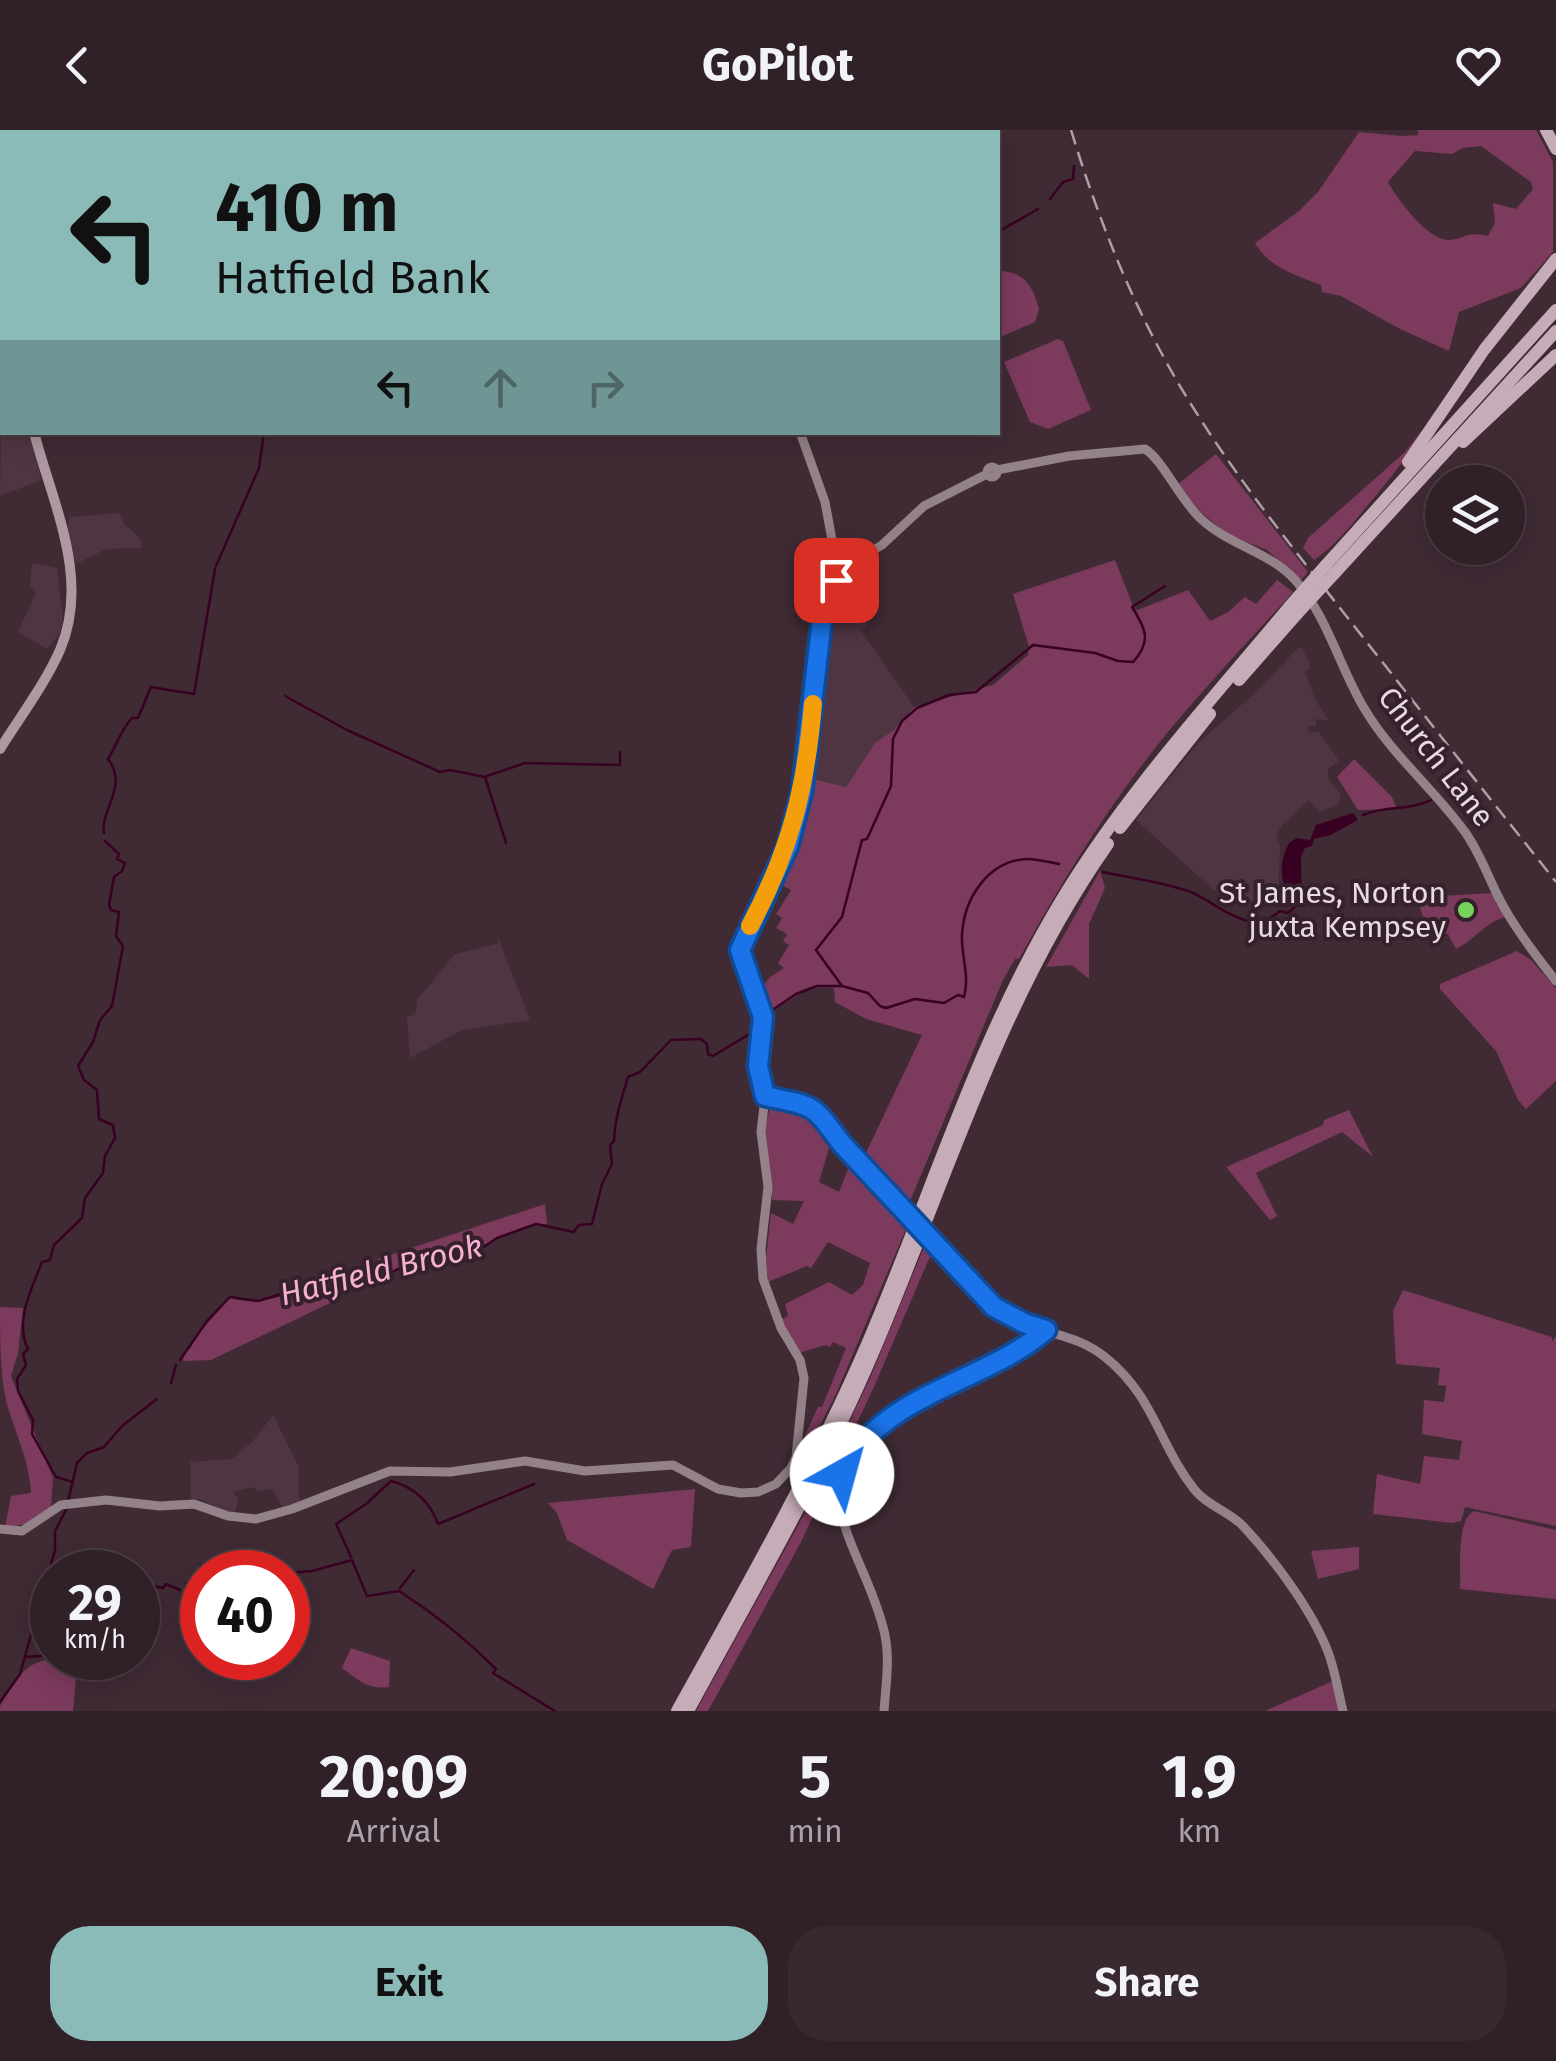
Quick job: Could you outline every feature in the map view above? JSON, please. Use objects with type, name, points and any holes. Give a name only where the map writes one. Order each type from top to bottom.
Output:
[{"type":"highway","points":[[1546,130],[1556,150]]},
{"type":"highway","points":[[677,1711],[817,1451],[865,1349],[983,1058],[1061,900],[1132,795],[1330,569],[1431,432],[1484,350],[1556,259]]},
{"type":"highway","points":[[1368,517],[1556,310]]},
{"type":"highway","points":[[1355,547],[1556,330]]},
{"type":"highway","points":[[1330,569],[1372,534],[1556,354]]},
{"type":"highway","points":[[688,1711],[832,1442],[873,1354],[993,1058],[1045,948],[1126,818],[1293,611]]},
{"type":"main road","points":[[0,749],[56,658],[71,610],[70,558],[35,435]]},
{"type":"street","points":[[801,435],[825,502],[836,561]]},
{"type":"street","name":"Church Lane","points":[[849,565],[878,548],[924,506],[992,472],[1069,456],[1145,449],[1154,455],[1186,504],[1210,527],[1264,554],[1298,583],[1374,725],[1467,834],[1506,912],[1556,981]]},
{"type":"street","points":[[0,1529],[22,1531],[62,1506],[106,1500],[160,1506],[194,1504],[228,1516],[256,1518],[292,1509],[390,1471],[450,1472],[525,1460],[585,1471],[673,1465],[718,1489],[758,1492],[784,1476],[794,1462],[798,1445],[803,1370],[781,1328],[762,1266],[768,1187],[762,1132],[765,1096],[758,1066],[763,1017],[740,950],[780,864],[804,782],[822,619],[828,593],[836,580],[848,578],[849,565],[843,560],[836,561],[830,569],[836,580]]},
{"type":"street","points":[[765,1096],[807,1105],[822,1114],[842,1144],[994,1307],[1024,1323],[1087,1344],[1137,1387],[1194,1490],[1239,1522],[1286,1578],[1329,1654],[1343,1711]]},
{"type":"street","points":[[884,1711],[887,1646],[879,1613],[839,1506],[842,1472],[866,1441],[893,1418],[1046,1330]]},
{"type":"shaded area","points":[[1418,130],[1536,130],[1553,162],[1553,252],[1521,288],[1459,312],[1449,351],[1341,296],[1322,292],[1321,285],[1275,265],[1255,243],[1318,192],[1359,132],[1418,135]],"holes":[[[1481,146],[1531,182],[1533,189],[1516,209],[1493,203],[1495,223],[1488,236],[1450,240],[1424,227],[1388,182],[1415,151],[1452,154]]]},
{"type":"shaded area","points":[[1000,272],[1017,275],[1027,283],[1039,309],[1035,322],[1000,337]]},
{"type":"shaded area","points":[[1488,333],[1448,398],[1405,459],[1345,532],[1314,560],[1303,548],[1308,538],[1405,452],[1436,413]]},
{"type":"shaded area","points":[[1058,339],[1063,341],[1091,410],[1048,429],[1030,422],[1004,362]]},
{"type":"shaded area","points":[[1,435],[31,435],[41,480],[0,496]]},
{"type":"shaded area","points":[[1216,454],[1308,572],[1301,580],[1267,550],[1227,534],[1177,485]]},
{"type":"shaded area","points":[[120,513],[124,524],[139,537],[142,548],[106,549],[76,564],[67,529],[70,517]]},
{"type":"shaded area","points":[[1115,560],[1135,611],[1188,590],[1210,621],[1245,597],[1256,604],[1277,580],[1293,592],[1156,747],[1083,850],[1003,980],[908,1206],[863,1159],[922,1035],[866,1019],[835,1002],[834,988],[811,987],[767,1014],[759,991],[784,968],[778,963],[789,945],[783,941],[787,934],[776,928],[782,918],[776,914],[791,890],[778,883],[793,851],[809,778],[846,787],[875,743],[894,730],[914,707],[993,685],[1028,655],[1013,594]]},
{"type":"shaded area","points":[[32,563],[57,568],[63,620],[59,634],[47,649],[18,632],[36,593],[30,586]]},
{"type":"shaded area","points":[[826,618],[866,621],[867,626],[861,631],[914,707],[894,730],[875,743],[846,787],[809,778]]},
{"type":"shaded area","points":[[1299,647],[1311,667],[1305,672],[1315,699],[1328,720],[1316,719],[1316,726],[1308,727],[1309,732],[1319,732],[1339,761],[1328,769],[1328,778],[1341,795],[1338,804],[1320,812],[1309,800],[1283,824],[1276,835],[1280,847],[1278,896],[1273,904],[1241,906],[1213,889],[1136,820],[1198,743],[1254,694]]},
{"type":"shaded area","points":[[1354,759],[1392,797],[1397,809],[1358,810],[1337,777]]},
{"type":"shaded area","points":[[1353,813],[1358,820],[1331,835],[1314,839],[1312,846],[1305,848],[1301,857],[1302,907],[1292,905],[1282,874],[1283,857],[1290,842],[1297,838],[1310,840],[1316,825]]},
{"type":"shaded area","points":[[1100,871],[1105,888],[1089,924],[1089,979],[1072,965],[1046,967]]},
{"type":"shaded area","points":[[1436,891],[1442,896],[1493,893],[1505,917],[1456,949],[1448,934],[1428,932],[1417,898]]},
{"type":"shaded area","points":[[499,940],[530,1020],[462,1030],[410,1058],[407,1016],[415,1015],[418,999],[455,954],[497,944]]},
{"type":"shaded area","points":[[1517,951],[1531,960],[1556,988],[1556,1081],[1526,1109],[1496,1051],[1440,989],[1440,984]]},
{"type":"shaded area","points":[[771,1102],[811,1109],[840,1145],[839,1150],[829,1148],[819,1182],[839,1192],[849,1167],[864,1169],[909,1222],[836,1394],[806,1453],[802,1452],[806,1433],[818,1407],[822,1407],[846,1348],[833,1342],[830,1347],[799,1353],[780,1320],[788,1316],[785,1304],[829,1282],[852,1295],[863,1285],[870,1263],[828,1242],[811,1268],[807,1266],[768,1282],[766,1257],[771,1213],[793,1224],[804,1201],[772,1200],[765,1129]]},
{"type":"shaded area","points":[[1349,1110],[1373,1157],[1342,1132],[1256,1173],[1277,1216],[1270,1220],[1226,1167],[1323,1125],[1324,1120]]},
{"type":"shaded area","points":[[545,1204],[547,1224],[522,1228],[480,1247],[450,1250],[378,1277],[324,1288],[318,1291],[332,1302],[211,1360],[183,1361],[185,1350],[190,1349],[197,1335],[230,1298],[255,1301],[280,1297],[375,1267],[378,1259]]},
{"type":"shaded area","points":[[924,1247],[932,1252],[801,1542],[708,1711],[696,1711],[806,1511],[813,1508],[813,1499],[871,1376]]},
{"type":"shaded area","points":[[1403,1290],[1552,1337],[1552,1341],[1556,1337],[1556,1526],[1465,1507],[1461,1521],[1452,1523],[1373,1514],[1377,1474],[1420,1484],[1424,1456],[1459,1460],[1462,1441],[1422,1434],[1424,1400],[1444,1402],[1446,1386],[1438,1385],[1440,1368],[1396,1364],[1393,1311]]},
{"type":"shaded area","points":[[0,1307],[23,1308],[11,1376],[53,1478],[51,1507],[26,1524],[5,1528],[11,1496],[31,1493],[25,1457],[4,1389]]},
{"type":"shaded area","points":[[273,1415],[299,1467],[298,1497],[303,1502],[284,1510],[272,1489],[257,1491],[253,1487],[234,1492],[239,1498],[234,1515],[191,1499],[190,1462],[232,1459],[253,1441]]},
{"type":"shaded area","points":[[695,1489],[691,1547],[672,1550],[653,1589],[567,1540],[557,1513],[548,1503]]},
{"type":"shaded area","points":[[1474,1511],[1556,1530],[1556,1599],[1460,1589],[1462,1534],[1468,1516]]},
{"type":"shaded area","points":[[1359,1547],[1359,1569],[1318,1579],[1311,1551]]},
{"type":"shaded area","points":[[351,1648],[390,1661],[389,1687],[369,1685],[342,1668]]},
{"type":"shaded area","points":[[30,1667],[30,1680],[76,1680],[73,1711],[0,1711]]},
{"type":"shaded area","points":[[1333,1681],[1339,1711],[1265,1711]]},
{"type":"waterway","points":[[1050,199],[1063,182],[1073,179],[1074,166]]},
{"type":"waterway","points":[[1000,231],[1038,209]]},
{"type":"waterway","points":[[216,566],[259,468],[264,435]]},
{"type":"waterway","points":[[104,833],[116,779],[108,759],[124,728],[132,718],[138,718],[151,687],[194,694],[215,569]]},
{"type":"waterway","points":[[842,986],[816,950],[842,917],[862,840],[867,839],[891,786],[893,739],[902,721],[917,708],[949,695],[976,692],[1033,645],[1133,662],[1143,648],[1145,635],[1132,607],[1165,586]]},
{"type":"waterway","points":[[285,696],[347,730],[440,772],[450,770],[485,777],[506,843]]},
{"type":"waterway","points":[[487,776],[525,763],[620,765],[620,752]]},
{"type":"waterway","points":[[1363,815],[1431,800]]},
{"type":"waterway","points":[[73,1482],[56,1477],[32,1434],[33,1420],[18,1391],[17,1379],[26,1365],[23,1354],[28,1349],[23,1328],[26,1305],[42,1262],[50,1260],[54,1245],[82,1218],[85,1198],[103,1173],[105,1156],[115,1138],[113,1125],[99,1119],[97,1090],[84,1080],[78,1066],[93,1042],[100,1020],[112,1006],[123,946],[116,936],[119,912],[109,905],[114,877],[125,863],[117,859],[119,854],[105,841]]},
{"type":"waterway","name":"Hatfield Brook","points":[[771,1011],[817,986],[842,986],[868,993],[886,1008],[915,999],[944,1003],[958,995],[964,997],[962,943],[973,895],[990,874],[1013,861],[1031,859],[1059,864]]},
{"type":"waterway","name":"Hatfield Brook","points":[[1103,872],[1188,891],[1244,920],[1268,919],[1296,906]]},
{"type":"waterway","name":"Hatfield Brook","points":[[180,1360],[207,1321],[230,1297],[258,1301],[315,1284],[320,1289],[339,1288],[389,1274],[410,1262],[458,1249],[479,1250],[497,1238],[536,1224],[574,1232],[579,1225],[592,1224],[602,1184],[612,1164],[610,1145],[628,1077],[640,1072],[671,1040],[701,1039],[713,1056],[756,1030],[757,1024]]},
{"type":"waterway","name":"Hatfield Brook","points":[[171,1383],[176,1365]]},
{"type":"waterway","name":"Hatfield Brook","points":[[68,1502],[77,1463],[87,1453],[104,1447],[122,1426],[157,1399]]},
{"type":"waterway","points":[[351,1557],[336,1524],[391,1481],[420,1496],[438,1524],[534,1484]]},
{"type":"waterway","name":"Hatfield Brook","points":[[0,1702],[20,1674],[55,1550],[55,1531],[67,1508]]},
{"type":"waterway","name":"Hatfield Brook","points":[[310,1571],[352,1560],[367,1596],[399,1591],[462,1637],[496,1669],[493,1673],[555,1711]]},
{"type":"waterway","points":[[400,1588],[414,1570]]},
{"type":"waterway","name":"Hatfield Brook","points":[[160,1587],[166,1584],[180,1590]]},
{"type":"waterway","name":"Hatfield Brook","points":[[25,1657],[30,1657]]},
{"type":"railway","points":[[1071,130],[1128,285],[1173,374],[1211,435],[1296,552],[1556,882]]},
{"type":"slow traffic","points":[[750,926],[789,841],[806,771],[813,704]]},
{"type":"place","name":"St James, Norton juxta Kempsey","points":[[1466,910]]},
{"type":"route","points":[[836,580],[828,593],[822,619],[802,792],[773,883],[740,950],[763,1017],[758,1066],[765,1096],[807,1105],[822,1114],[842,1144],[994,1307],[1046,1330],[893,1418],[866,1441],[842,1474]]}]
